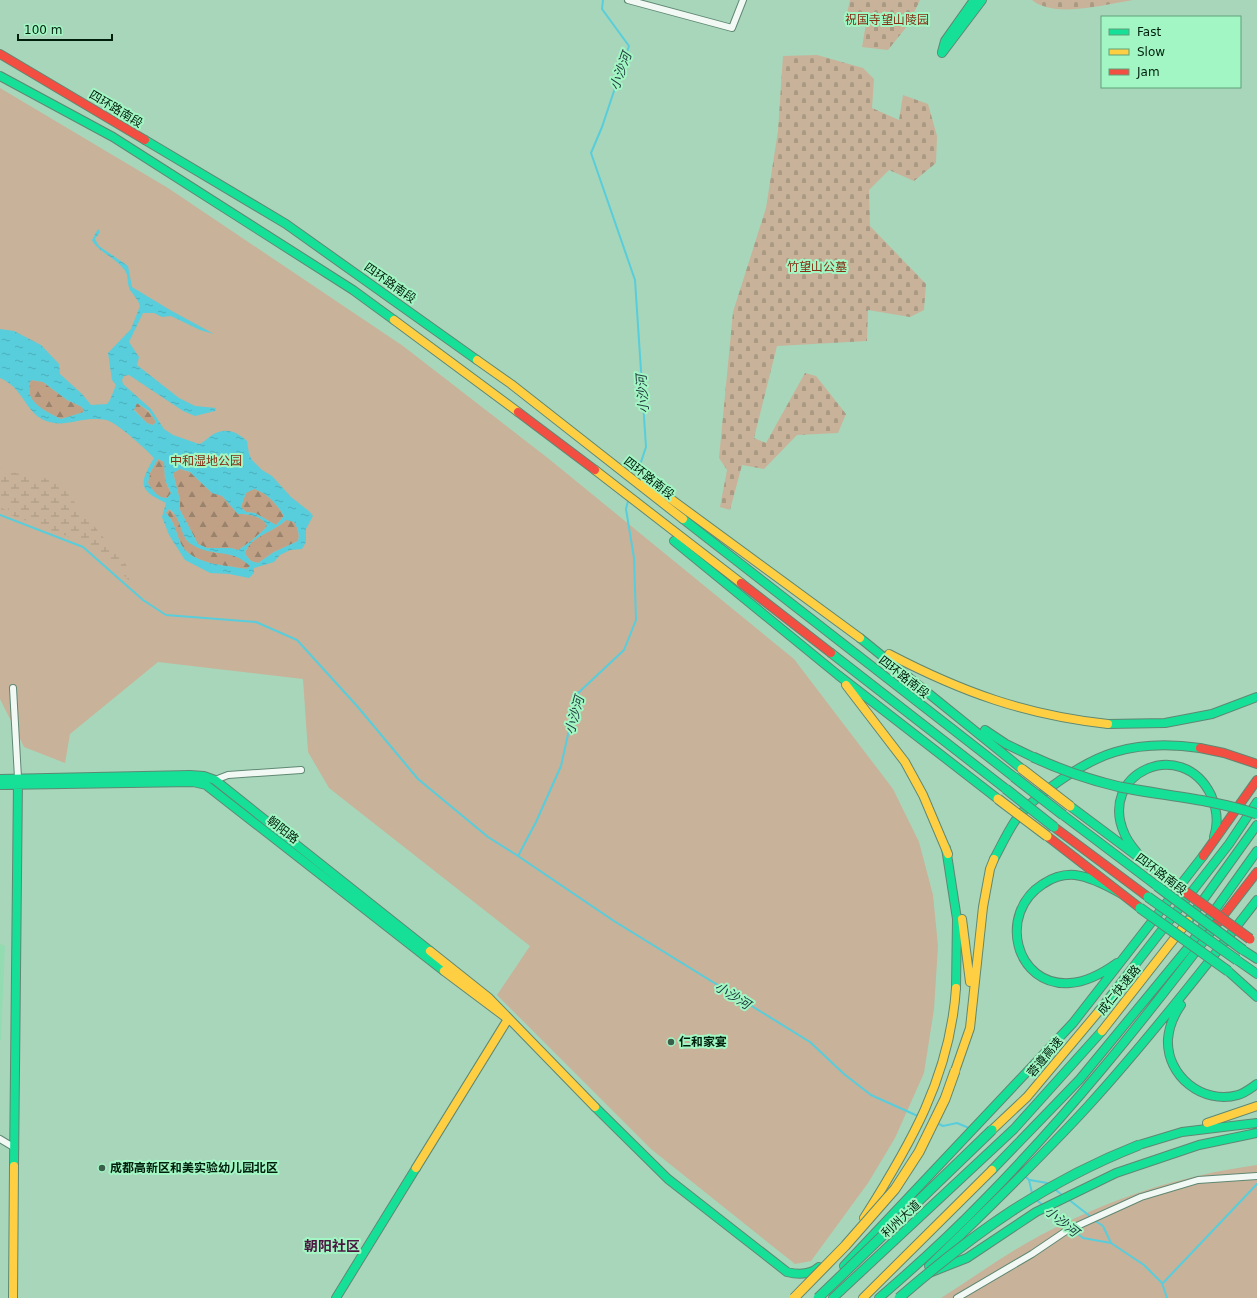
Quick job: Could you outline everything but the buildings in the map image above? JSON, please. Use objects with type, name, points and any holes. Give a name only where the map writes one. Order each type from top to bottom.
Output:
[{"type":"main road","points":[[974,0],[945,41],[942,53],[982,0]]},
{"type":"main road","name":"四环路南段","points":[[0,54],[286,224],[512,384],[610,463],[871,667],[1063,815],[1257,959]]},
{"type":"main road","points":[[0,76],[112,137],[352,290],[500,398],[650,517],[855,691],[1140,908],[1257,990]]},
{"type":"main road","points":[[512,384],[609,452],[653,487],[865,642],[882,652],[952,685],[1024,709],[1072,721],[1103,725],[1176,723],[1214,714],[1244,704],[1257,697]]},
{"type":"main road","name":"四环路南段","points":[[650,517],[1148,897],[1257,974]]},
{"type":"main road","points":[[882,652],[1022,769],[1147,864],[1254,941]]},
{"type":"main road","points":[[855,691],[905,762],[923,795],[946,848],[955,879],[965,932],[972,1006]]},
{"type":"main road","points":[[931,694],[1006,744],[1057,768],[1104,783],[1235,805],[1257,814]]},
{"type":"main road","points":[[794,1298],[845,1246],[895,1189],[919,1152],[945,1099],[971,1024],[981,920],[990,868],[1005,837],[1024,808],[1041,792],[1092,762],[1120,750],[1157,745],[1188,746],[1217,750],[1257,764]]},
{"type":"main road","points":[[1147,864],[1126,838],[1119,816],[1120,797],[1131,779],[1144,770],[1158,766],[1174,765],[1191,770],[1204,782],[1217,809],[1217,828],[1210,846]]},
{"type":"main road","name":"朝阳路","points":[[0,785],[18,781],[190,775],[204,776],[215,780]]},
{"type":"main road","name":"朝阳路","points":[[0,779],[18,781],[193,782],[206,785],[508,1020]]},
{"type":"main road","points":[[215,780],[489,998],[508,1020],[668,1179],[787,1272],[795,1274],[812,1273],[817,1270],[864,1218],[916,1131],[926,1109],[946,1053],[954,1012],[957,928],[946,848]]},
{"type":"main road","points":[[838,1273],[1073,1023],[1126,957],[1210,846],[1257,780]]},
{"type":"main road","points":[[13,1298],[18,781]]},
{"type":"main road","name":"蓉遵高速","points":[[818,1298],[1027,1097],[1116,991],[1229,844],[1257,802]]},
{"type":"main road","name":"成仁快速路","points":[[985,1158],[1070,1070],[1095,1040],[1169,947],[1257,825]]},
{"type":"main road","points":[[863,1298],[1013,1149],[1066,1094],[1187,950],[1257,851]]},
{"type":"main road","points":[[879,1298],[921,1263],[1023,1160],[1160,998],[1257,872]]},
{"type":"main road","points":[[1120,893],[1083,877],[1061,876],[1040,884],[1031,891],[1023,901],[1016,915],[1015,933],[1018,947],[1027,964],[1043,977],[1061,983],[1081,981],[1104,972],[1126,957]]},
{"type":"main road","points":[[885,1298],[917,1277],[1064,1133],[1193,983],[1257,900]]},
{"type":"main road","points":[[1228,970],[1257,997]]},
{"type":"main road","points":[[1193,983],[1175,1013],[1169,1029],[1168,1045],[1173,1067],[1190,1086],[1214,1096],[1239,1094],[1257,1084]]},
{"type":"main road","points":[[336,1298],[508,1020]]},
{"type":"main road","points":[[899,1298],[975,1234],[1038,1192],[1092,1164],[1139,1145],[1257,1106]]},
{"type":"main road","points":[[1182,1132],[1257,1123]]},
{"type":"main road","points":[[917,1277],[961,1261],[978,1252],[1009,1229],[1037,1212],[1113,1174],[1182,1148],[1257,1133]]},
{"type":"main road","name":"利州大道","points":[[833,1298],[985,1158]]},
{"type":"main road","points":[[828,1298],[838,1273],[840,1244]]},
{"type":"street","points":[[628,0],[732,28],[743,0]]},
{"type":"street","points":[[13,688],[18,781]]},
{"type":"street","name":"朝阳路","points":[[215,780],[228,775],[301,770]]},
{"type":"street","points":[[0,1139],[15,1148]]},
{"type":"street","points":[[957,1298],[1032,1254],[1066,1231],[1107,1211],[1141,1197],[1198,1180],[1257,1176]]},
{"type":"shaded area","points":[[0,944],[5,946],[1,1040],[0,1040]]},
{"type":"green space","name":"祝国寺望山陵园","points":[[850,0],[920,0],[908,25],[888,50],[862,47],[866,24],[845,22]]},
{"type":"green space","points":[[1032,0],[1133,0],[1081,9],[1054,9],[1042,6]]},
{"type":"green space","name":"竹望山公墓","points":[[817,55],[863,68],[874,79],[872,108],[899,120],[903,95],[928,104],[937,136],[936,163],[914,181],[889,170],[869,190],[870,226],[926,284],[924,310],[910,317],[868,310],[867,341],[777,346],[754,438],[766,443],[805,373],[816,376],[846,414],[838,433],[797,435],[764,469],[742,465],[730,510],[720,507],[727,470],[719,458],[733,312],[766,208],[778,131],[783,56]]},
{"type":"green space","name":"中和湿地公园","points":[[0,88],[168,188],[403,346],[549,459],[794,659],[893,789],[919,842],[933,895],[938,946],[934,1009],[924,1073],[895,1138],[868,1183],[811,1261],[795,1264],[651,1149],[497,995],[530,946],[329,788],[308,752],[303,679],[158,662],[70,734],[65,763],[24,747],[0,699]]},
{"type":"green space","points":[[31,380],[43,382],[67,400],[82,407],[84,412],[61,419],[42,409],[32,400],[30,395],[29,388]]},
{"type":"green space","points":[[137,403],[148,411],[154,419],[156,422],[153,425],[147,423],[134,409]]},
{"type":"green space","points":[[158,459],[164,462],[165,480],[171,494],[167,498],[158,495],[148,483],[150,473]]},
{"type":"green space","points":[[0,467],[15,473],[43,477],[63,488],[131,571],[131,583],[114,565],[80,541],[0,511],[0,507],[8,511],[7,497],[0,496]]},
{"type":"green space","points":[[180,469],[190,472],[212,493],[222,496],[238,514],[251,515],[259,518],[267,526],[254,539],[238,550],[231,548],[207,548],[198,544],[180,510],[180,500],[173,473]]},
{"type":"green space","points":[[254,489],[263,493],[271,500],[284,516],[276,525],[255,513],[246,512],[241,507],[246,492]]},
{"type":"green space","points":[[169,509],[178,519],[186,540],[215,553],[226,552],[241,557],[251,566],[246,569],[220,565],[201,560],[193,556],[186,551],[181,544],[173,524],[166,513]]},
{"type":"green space","points":[[286,520],[290,520],[297,527],[299,534],[298,541],[274,552],[258,563],[251,561],[245,554],[247,548],[257,538]]},
{"type":"green space","points":[[1257,1165],[1257,1298],[941,1298],[1028,1242],[1067,1222],[1120,1199],[1200,1175]]},
{"type":"water","points":[[98,229],[100,232],[95,239],[99,246],[128,266],[132,287],[214,334],[200,330],[171,316],[162,317],[154,313],[143,313],[129,342],[139,357],[137,365],[179,398],[195,406],[216,408],[215,411],[195,416],[183,411],[129,375],[124,376],[122,380],[123,384],[151,409],[164,429],[173,435],[199,444],[212,435],[222,431],[231,431],[247,441],[249,454],[252,460],[262,470],[272,476],[291,497],[313,516],[306,529],[306,542],[302,549],[290,550],[280,555],[274,562],[254,568],[254,573],[249,578],[229,574],[210,573],[185,560],[169,535],[162,517],[166,503],[150,494],[144,485],[146,474],[154,458],[139,443],[126,432],[107,420],[91,419],[68,423],[52,423],[46,421],[33,412],[20,394],[8,382],[0,378],[0,329],[14,331],[41,345],[59,364],[60,374],[82,394],[91,405],[107,404],[110,400],[116,385],[112,380],[108,353],[131,329],[140,306],[130,290],[126,272],[119,263],[94,244],[92,240]],"holes":[[[31,380],[43,382],[67,400],[82,407],[84,412],[61,419],[42,409],[32,399],[29,387]],[[137,403],[149,411],[156,422],[153,425],[147,423],[134,410]],[[158,459],[164,462],[165,480],[171,493],[167,498],[161,497],[148,483],[150,473]],[[180,469],[190,472],[212,493],[222,496],[238,514],[251,515],[259,518],[267,526],[254,539],[238,550],[231,548],[207,548],[198,544],[180,510],[180,500],[173,473]],[[254,489],[263,493],[271,500],[284,516],[276,525],[255,513],[246,512],[241,507],[246,493]],[[169,509],[173,512],[184,536],[191,544],[206,551],[228,554],[243,560],[250,566],[246,569],[220,565],[210,563],[193,556],[186,551],[181,544],[169,516],[166,513]],[[286,520],[294,522],[299,536],[298,541],[274,552],[258,563],[251,561],[245,554],[247,548],[257,538]]]},
{"type":"waterway","name":"小沙河","points":[[603,0],[602,9],[629,46],[602,127],[591,153],[635,280],[646,447],[636,477]]},
{"type":"waterway","name":"小沙河","points":[[628,501],[626,509],[634,558],[636,620],[624,650],[577,694],[561,766],[536,822],[518,856],[614,921],[810,1042],[844,1074],[871,1095],[920,1117]]},
{"type":"waterway","points":[[0,515],[83,547],[143,600],[166,615],[256,622],[297,640],[357,706],[418,779],[488,837],[518,856]]},
{"type":"waterway","name":"小沙河","points":[[937,1123],[943,1126],[957,1123],[969,1128]]},
{"type":"waterway","name":"小沙河","points":[[1026,1177],[1029,1180],[1032,1193]]},
{"type":"waterway","name":"小沙河","points":[[1030,1180],[1047,1183]]},
{"type":"waterway","points":[[1163,1283],[1257,1184]]},
{"type":"waterway","name":"小沙河","points":[[1053,1188],[1061,1194]]},
{"type":"waterway","name":"小沙河","points":[[1035,1199],[1043,1205]]},
{"type":"waterway","name":"小沙河","points":[[1068,1199],[1091,1217]]},
{"type":"waterway","name":"小沙河","points":[[1049,1210],[1083,1238],[1111,1243],[1144,1265],[1162,1283],[1167,1298]]},
{"type":"waterway","name":"小沙河","points":[[1094,1220],[1103,1226],[1111,1243]]},
{"type":"traffic: fast","points":[[942,52],[945,41],[974,0]]},
{"type":"traffic: fast","points":[[942,53],[982,0]]},
{"type":"traffic: fast","points":[[0,76],[113,137],[353,290],[394,320]]},
{"type":"traffic: fast","points":[[145,140],[286,224],[477,360]]},
{"type":"traffic: fast","points":[[683,519],[1014,777]]},
{"type":"traffic: fast","points":[[674,541],[838,675],[998,799]]},
{"type":"traffic: fast","points":[[860,638],[1022,769]]},
{"type":"traffic: fast","points":[[831,653],[1006,789]]},
{"type":"traffic: fast","points":[[1108,724],[1165,723],[1212,714],[1257,697]]},
{"type":"traffic: fast","points":[[985,730],[1006,744],[1033,757]]},
{"type":"traffic: fast","points":[[994,859],[1015,821],[1023,811],[1060,780],[1089,763],[1103,756],[1136,747],[1168,745],[1200,748]]},
{"type":"traffic: fast","points":[[1033,757],[1087,778],[1120,787],[1206,801],[1257,814]]},
{"type":"traffic: fast","points":[[1147,864],[1127,839],[1119,813],[1122,794],[1132,779],[1146,769],[1163,765],[1181,767],[1198,777],[1211,795],[1215,805],[1217,821],[1214,837]]},
{"type":"traffic: fast","points":[[0,779],[190,775],[204,776],[215,780],[430,951]]},
{"type":"traffic: fast","points":[[1014,777],[1063,815]]},
{"type":"traffic: fast","points":[[14,1166],[18,781]]},
{"type":"traffic: fast","points":[[0,785],[193,782],[206,785],[444,971]]},
{"type":"traffic: fast","points":[[1006,789],[1054,827]]},
{"type":"traffic: fast","points":[[1099,1011],[1229,844],[1257,802]]},
{"type":"traffic: fast","points":[[1070,806],[1165,877]]},
{"type":"traffic: fast","points":[[1063,815],[1157,886]]},
{"type":"traffic: fast","points":[[1188,921],[1257,825]]},
{"type":"traffic: fast","points":[[946,848],[957,919],[956,988]]},
{"type":"traffic: fast","points":[[992,1170],[1080,1079],[1187,949],[1257,851]]},
{"type":"traffic: fast","points":[[844,1266],[1073,1023],[1203,856]]},
{"type":"traffic: fast","points":[[1117,963],[1083,981],[1070,983],[1051,981],[1036,973],[1025,961],[1019,946],[1017,929],[1020,912],[1029,897],[1043,884],[1054,878],[1066,875],[1081,876],[1098,882],[1120,893]]},
{"type":"traffic: fast","points":[[1157,886],[1243,950]]},
{"type":"traffic: fast","points":[[1148,897],[1237,960]]},
{"type":"traffic: fast","points":[[929,1266],[1030,1167],[1089,1105],[1175,1004],[1257,900]]},
{"type":"traffic: fast","points":[[1140,908],[1228,971]]},
{"type":"traffic: fast","points":[[879,1298],[958,1226],[1045,1135],[1133,1032],[1216,925]]},
{"type":"traffic: fast","points":[[1243,950],[1257,959]]},
{"type":"traffic: fast","points":[[1237,960],[1257,974]]},
{"type":"traffic: fast","points":[[1228,971],[1257,997]]},
{"type":"traffic: fast","points":[[1181,1005],[1172,1021],[1168,1039],[1169,1052],[1173,1065],[1180,1076],[1189,1085],[1212,1096],[1225,1097],[1238,1095],[1246,1092],[1257,1084]]},
{"type":"traffic: fast","points":[[833,1298],[1014,1129],[1102,1031]]},
{"type":"traffic: fast","points":[[595,1107],[668,1179],[787,1272],[804,1274],[812,1272],[819,1267]]},
{"type":"traffic: fast","points":[[1139,1145],[1182,1132],[1257,1123]]},
{"type":"traffic: fast","points":[[818,1298],[992,1130]]},
{"type":"traffic: fast","points":[[929,1273],[967,1258],[1036,1212],[1116,1173],[1199,1145],[1257,1133]]},
{"type":"traffic: fast","points":[[899,1298],[955,1251],[1012,1211],[1073,1175],[1105,1159],[1139,1145]]},
{"type":"traffic: fast","points":[[336,1298],[416,1168]]},
{"type":"traffic: slow","points":[[394,320],[518,412]]},
{"type":"traffic: slow","points":[[477,360],[511,384],[683,519]]},
{"type":"traffic: slow","points":[[595,470],[741,583]]},
{"type":"traffic: slow","points":[[645,480],[860,638]]},
{"type":"traffic: slow","points":[[889,654],[942,680],[995,700],[1049,715],[1108,724]]},
{"type":"traffic: slow","points":[[846,685],[905,762],[923,795],[948,854]]},
{"type":"traffic: slow","points":[[1022,769],[1070,806]]},
{"type":"traffic: slow","points":[[998,799],[1047,836]]},
{"type":"traffic: slow","points":[[955,1071],[970,1028],[983,907],[990,869],[994,859]]},
{"type":"traffic: slow","points":[[962,919],[970,982]]},
{"type":"traffic: slow","points":[[1102,1031],[1188,921]]},
{"type":"traffic: slow","points":[[430,951],[489,998],[595,1107]]},
{"type":"traffic: slow","points":[[416,1168],[508,1019],[444,971]]},
{"type":"traffic: slow","points":[[864,1218],[897,1164],[925,1109],[946,1051],[956,988]]},
{"type":"traffic: slow","points":[[992,1130],[1027,1097],[1099,1011]]},
{"type":"traffic: slow","points":[[794,1298],[845,1246],[895,1189],[919,1152],[945,1099],[955,1071]]},
{"type":"traffic: slow","points":[[1207,1123],[1257,1106]]},
{"type":"traffic: slow","points":[[13,1298],[14,1166]]},
{"type":"traffic: slow","points":[[863,1298],[992,1170]]},
{"type":"traffic: jam","points":[[0,54],[145,140]]},
{"type":"traffic: jam","points":[[518,412],[595,470]]},
{"type":"traffic: jam","points":[[741,583],[831,653]]},
{"type":"traffic: jam","points":[[1200,748],[1224,753],[1257,764]]},
{"type":"traffic: jam","points":[[1203,856],[1257,780]]},
{"type":"traffic: jam","points":[[1054,827],[1148,897]]},
{"type":"traffic: jam","points":[[1047,836],[1140,908]]},
{"type":"traffic: jam","points":[[1216,925],[1257,872]]},
{"type":"traffic: jam","points":[[1165,877],[1250,939]]},
{"type":"place","name":"仁和家宴","points":[[671,1042]]},
{"type":"place","name":"成都高新区和美实验幼儿园北区","points":[[102,1168]]},
{"type":"district","name":"朝阳社区","points":[[332,1246]]}]
